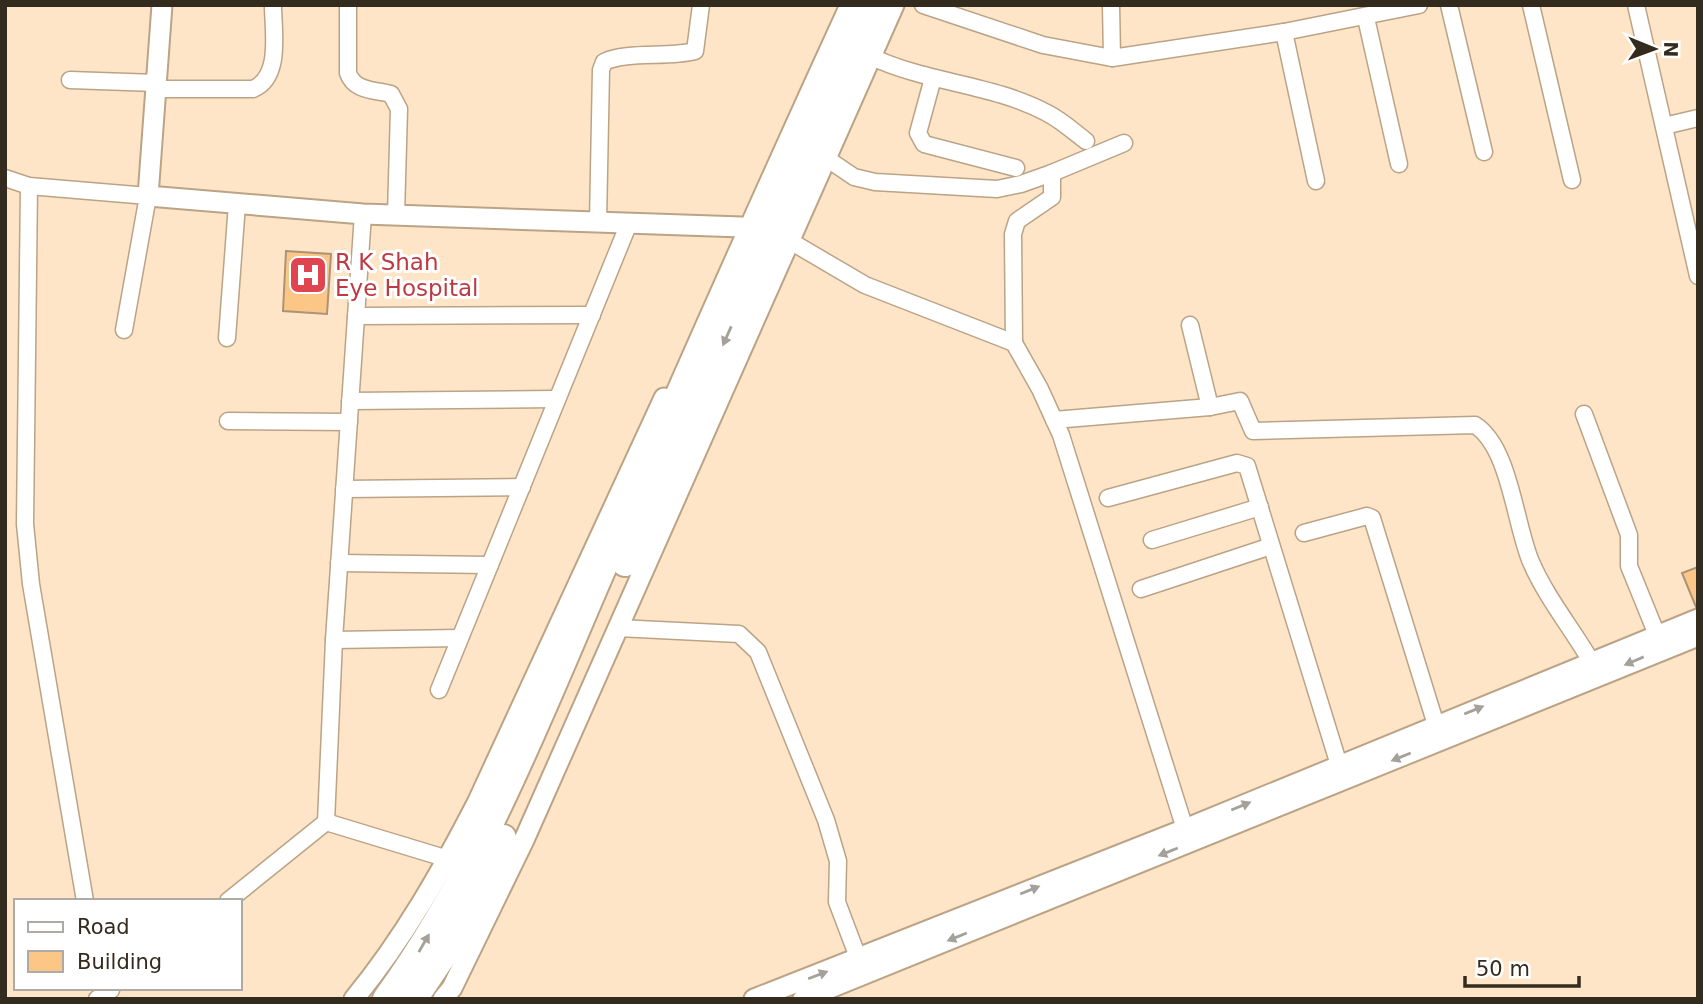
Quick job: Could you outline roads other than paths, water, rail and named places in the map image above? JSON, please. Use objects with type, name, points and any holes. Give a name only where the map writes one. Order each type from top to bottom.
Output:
[{"type":"main road","points":[[414,999],[446,950],[508,829],[854,5]]},
{"type":"main road","points":[[386,999],[414,960],[492,824],[744,270],[880,5]]},
{"type":"street","points":[[124,330],[148,196],[162,5]]},
{"type":"street","points":[[70,80],[253,89],[261,85],[272,68],[273,5]]},
{"type":"street","points":[[348,5],[350,81],[356,87],[391,94],[400,109],[396,215]]},
{"type":"street","points":[[598,222],[601,70],[604,62],[614,58],[676,56],[695,51],[701,5]]},
{"type":"street","points":[[354,999],[389,956],[448,859],[478,801],[842,5]]},
{"type":"street","points":[[443,999],[452,988],[524,840],[894,5]]},
{"type":"street","points":[[923,5],[1043,45],[1112,58],[1366,18],[1419,5]]},
{"type":"street","points":[[1111,5],[1112,58]]},
{"type":"street","points":[[1449,5],[1484,152]]},
{"type":"street","points":[[1531,5],[1572,180]]},
{"type":"street","points":[[1642,6],[1664,126],[1697,266]]},
{"type":"street","points":[[1366,18],[1399,164]]},
{"type":"street","points":[[1284,32],[1316,181]]},
{"type":"street","points":[[872,57],[1045,111],[1086,141]]},
{"type":"street","points":[[933,78],[918,133],[919,140],[924,144],[1016,168]]},
{"type":"street","points":[[1664,126],[1698,118]]},
{"type":"street","points":[[826,158],[853,177],[875,182],[998,189],[1052,173],[1124,143]]},
{"type":"street","points":[[1052,173],[1052,197],[1017,221],[1013,227],[1014,343],[1054,420],[1185,829]]},
{"type":"street","points":[[5,178],[29,186],[363,214],[742,227]]},
{"type":"street","points":[[29,186],[25,524],[31,584],[85,899]]},
{"type":"street","points":[[227,338],[237,204]]},
{"type":"street","points":[[230,899],[326,822],[334,640],[363,214]]},
{"type":"street","points":[[439,690],[629,223]]},
{"type":"street","points":[[790,241],[865,285],[1014,343]]},
{"type":"street","points":[[356,316],[592,315]]},
{"type":"street","points":[[1189,325],[1210,407]]},
{"type":"street","points":[[350,401],[557,399]]},
{"type":"street","points":[[1054,420],[1210,407],[1240,401],[1250,427],[1260,433],[1475,425],[1487,432],[1498,454],[1531,562],[1592,663]]},
{"type":"street","points":[[1584,414],[1629,535],[1629,566],[1657,635]]},
{"type":"street","points":[[228,421],[349,422]]},
{"type":"street","points":[[1108,498],[1244,464],[1251,475],[1339,765]]},
{"type":"street","points":[[344,489],[522,487]]},
{"type":"street","points":[[1152,540],[1260,507]]},
{"type":"street","points":[[1304,533],[1367,516],[1372,518],[1436,725]]},
{"type":"street","points":[[1141,589],[1271,546]]},
{"type":"street","points":[[339,563],[490,565]]},
{"type":"street","points":[[815,997],[862,967],[1185,829],[1698,619]]},
{"type":"street","points":[[618,628],[739,634],[758,652],[826,820],[838,861],[837,902],[862,967]]},
{"type":"street","points":[[754,999],[862,967],[1698,636]]},
{"type":"street","points":[[334,640],[460,638]]},
{"type":"street","points":[[326,822],[448,859]]},
{"type":"place","name":"R K Shah Eye Hospital","points":[[308,275]]}]
